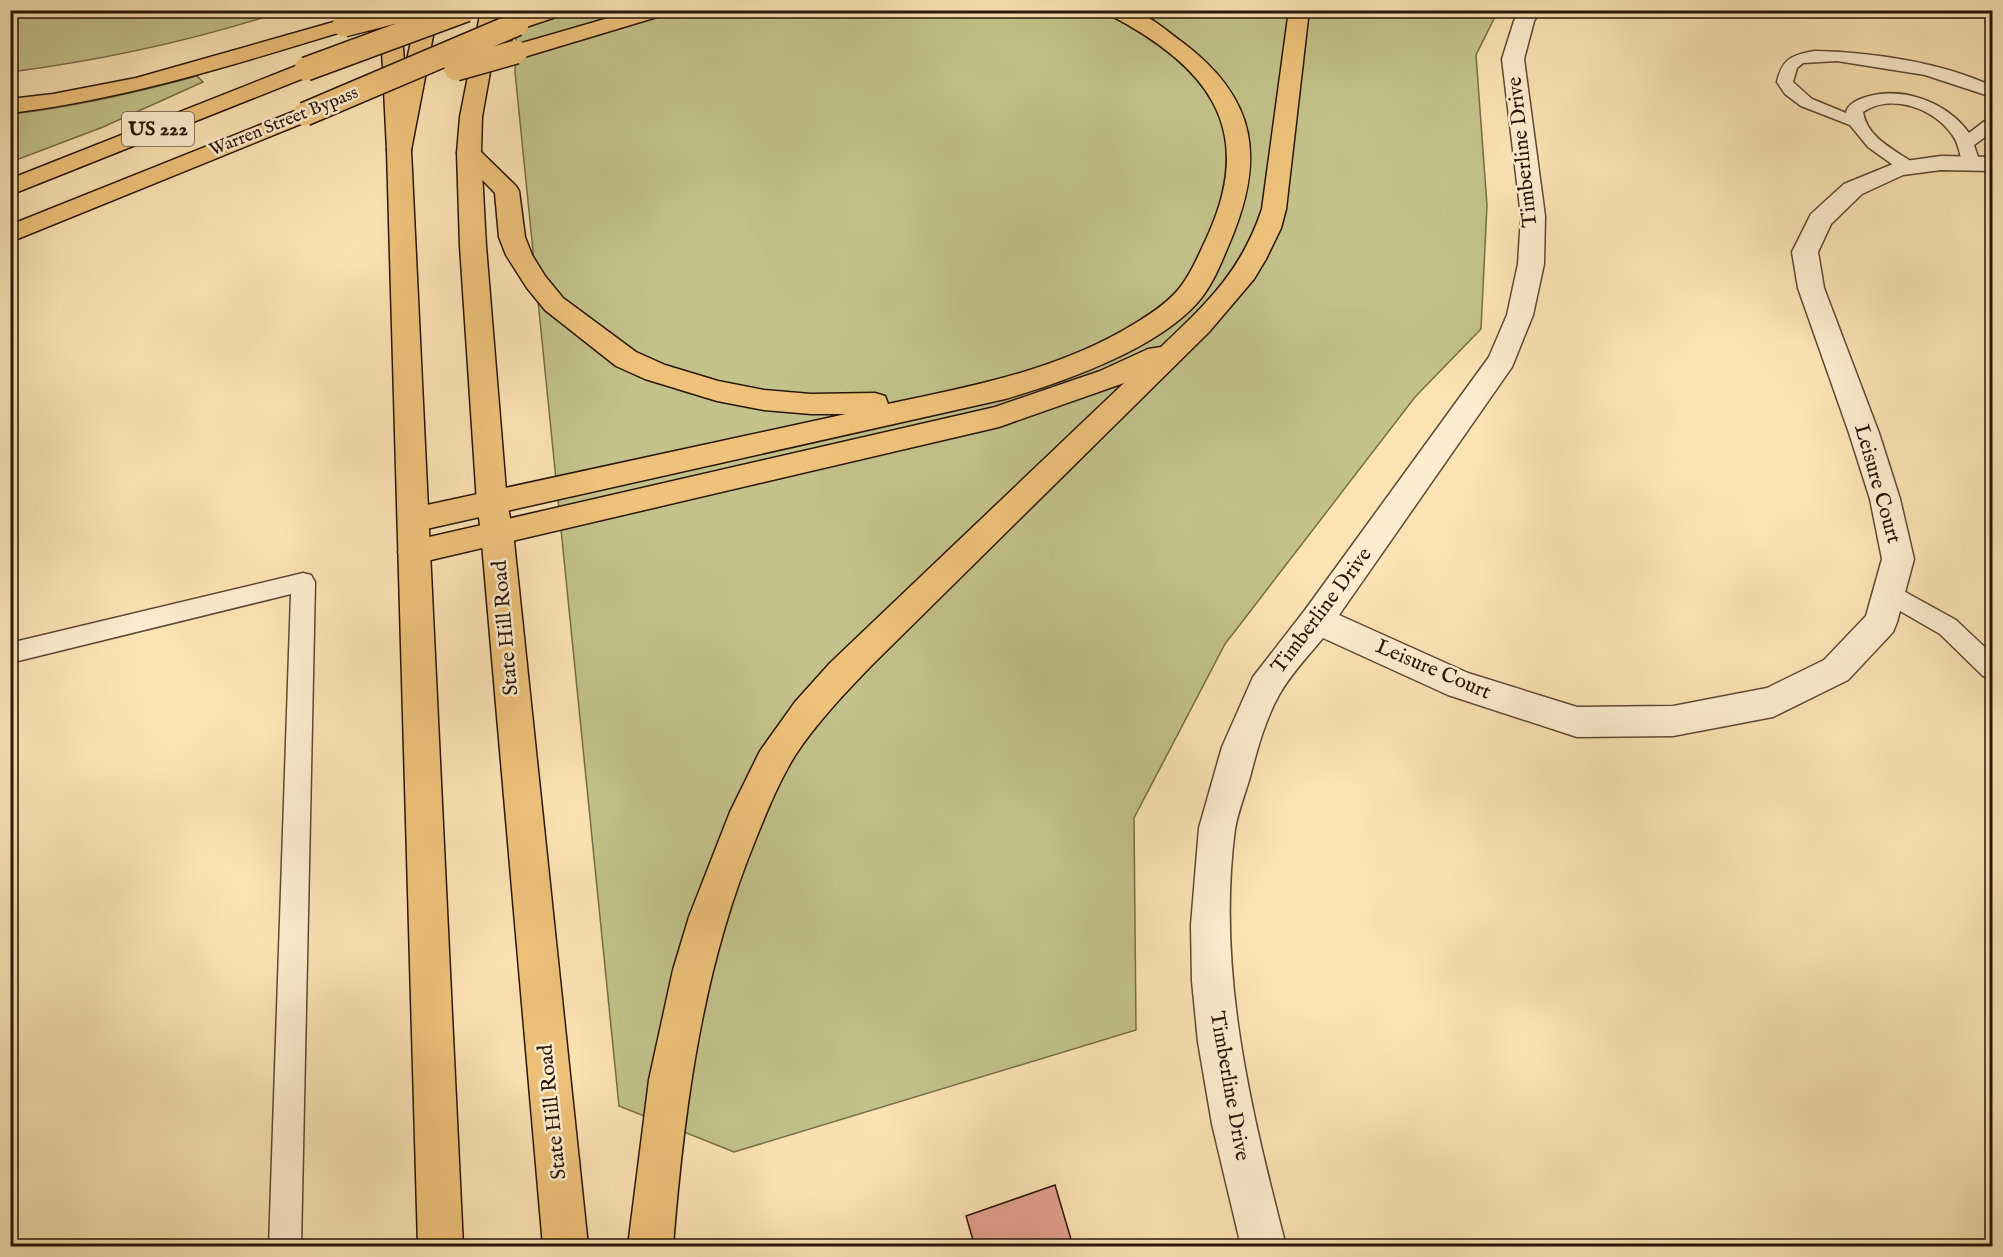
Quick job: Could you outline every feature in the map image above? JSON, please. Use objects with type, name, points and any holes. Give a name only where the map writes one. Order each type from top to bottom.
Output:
[{"type":"main road","points":[[390,10],[399,150],[441,1246]]},
{"type":"main road","points":[[10,105],[68,99],[139,84],[402,10]]},
{"type":"main road","points":[[399,150],[428,10]]},
{"type":"main road","name":"Warren Street Bypass","points":[[10,188],[306,69],[466,10]]},
{"type":"main road","name":"State Hill Road","points":[[491,10],[471,117],[469,153],[473,246],[494,517],[566,1246]]},
{"type":"main road","name":"Warren Street Bypass","points":[[10,234],[305,114],[517,24],[558,10]]},
{"type":"main road","points":[[305,114],[660,10]]},
{"type":"main road","points":[[413,536],[1005,388],[1048,375],[1103,351],[1154,324],[1186,300],[1204,271],[1226,223],[1237,191],[1240,162],[1238,138],[1222,99],[1211,82],[1182,53],[1148,27],[1115,10]]},
{"type":"main road","points":[[650,1246],[655,1191],[672,1072],[706,919],[731,853],[765,775],[790,734],[850,667],[1179,346],[1224,301],[1242,278],[1266,238],[1274,209],[1299,10]]},
{"type":"main road","points":[[469,153],[507,191],[512,237],[519,255],[536,282],[554,304],[626,359],[655,372],[717,391],[764,400],[811,404],[949,401]]},
{"type":"main road","points":[[494,517],[999,417],[1110,378],[1179,346]]},
{"type":"street","name":"Timberline Drive","points":[[1263,1246],[1233,1124],[1213,991],[1210,926],[1217,828],[1240,747],[1265,687],[1317,620],[1502,360],[1520,315],[1531,264],[1533,216],[1513,59],[1524,21],[1531,10]]},
{"type":"street","name":"Leisure Court","points":[[1317,620],[1460,685],[1577,722],[1673,721],[1773,702],[1836,670],[1881,622],[1898,559],[1885,498],[1811,288],[1805,252],[1820,220],[1854,189],[1898,170],[1976,157]]},
{"type":"lane","points":[[1909,168],[1867,137],[1854,121],[1814,107],[1791,93],[1785,82],[1788,69],[1796,60],[1811,55],[1838,55],[1952,75],[1981,84],[1992,92]]},
{"type":"lane","points":[[1854,121],[1854,110],[1871,99],[1886,97],[1905,100],[1929,108],[1946,118],[1960,132],[1976,157]]},
{"type":"lane","points":[[1976,157],[1992,124]]},
{"type":"lane","points":[[10,653],[303,582],[285,1246]]},
{"type":"lane","points":[[1889,593],[1948,627],[1992,669]]},
{"type":"shaded area","points":[[10,11],[284,11],[149,48],[11,72]]},
{"type":"shaded area","points":[[517,11],[1498,11],[1476,55],[1487,205],[1481,329],[1415,397],[1225,644],[1134,818],[1136,1030],[734,1152],[619,1106],[515,72]]},
{"type":"shaded area","points":[[197,76],[203,82],[103,127],[11,162],[11,114],[104,99]]},
{"type":"building","points":[[1055,1185],[1073,1246],[957,1246],[973,1240],[966,1216]]}]
